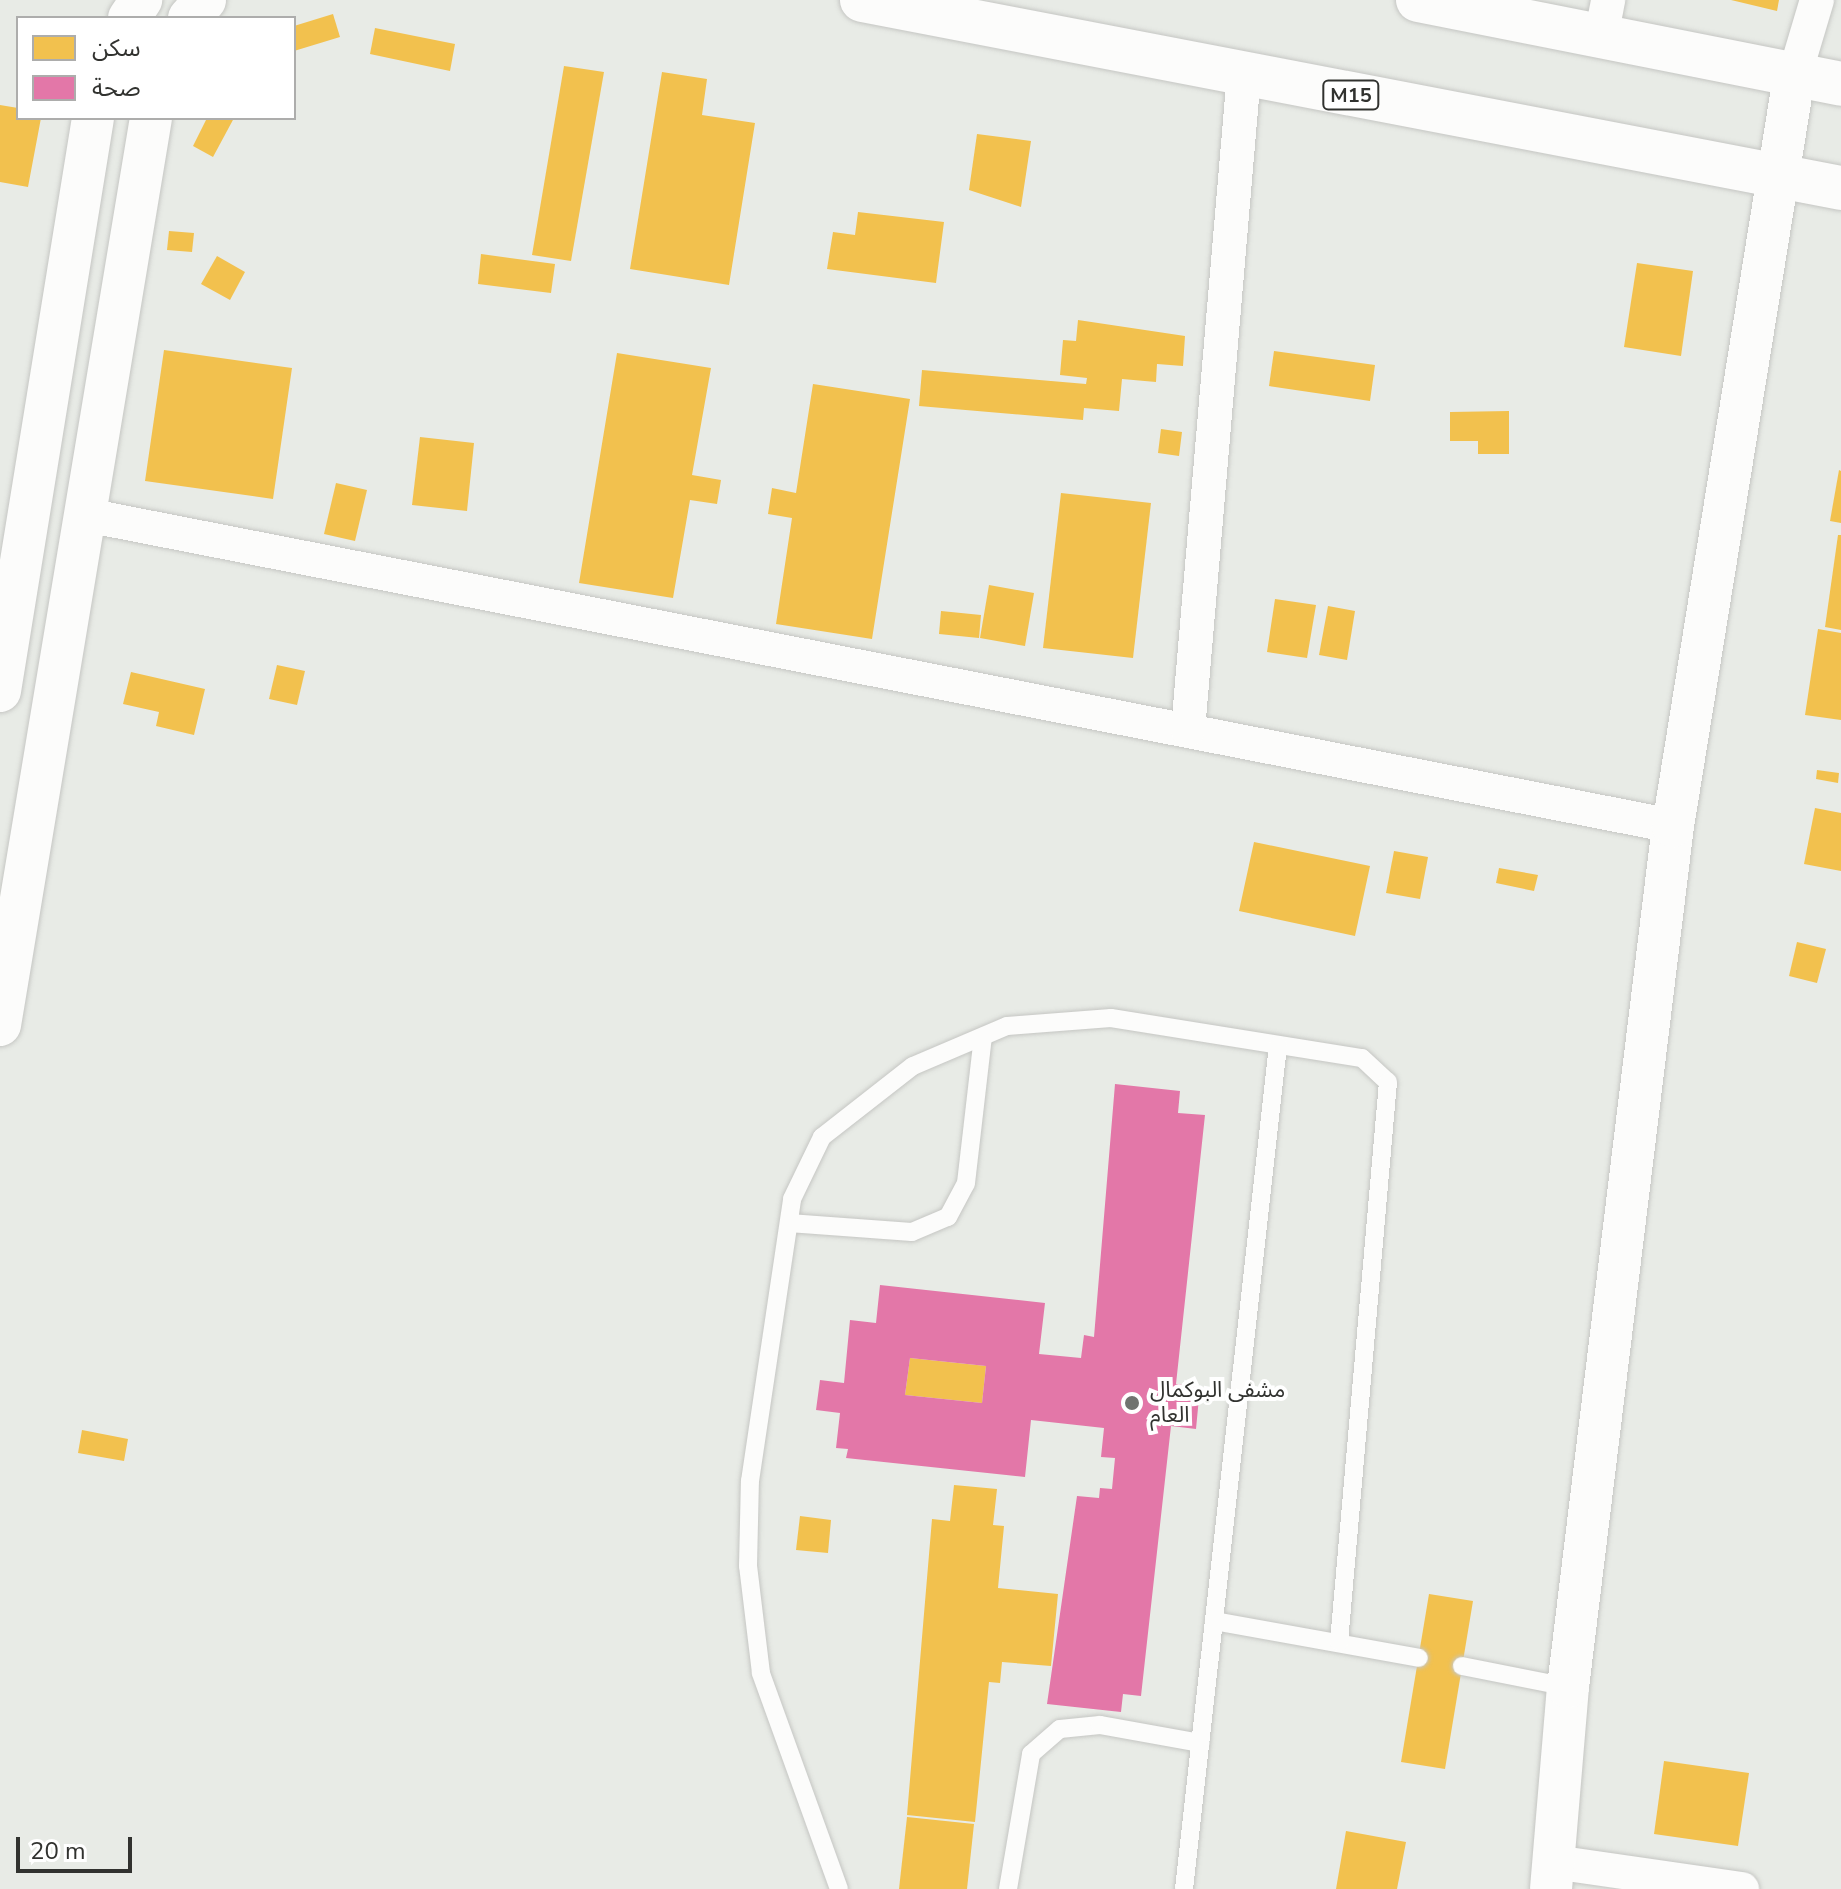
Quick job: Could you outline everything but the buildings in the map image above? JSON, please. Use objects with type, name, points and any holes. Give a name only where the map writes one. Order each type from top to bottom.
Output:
[{"type":"highway","name":"M15","points":[[862,0],[1841,188]]},
{"type":"highway","points":[[1418,0],[1604,19],[1794,77],[1841,84]]},
{"type":"street","points":[[191,16],[205,0]]},
{"type":"street","points":[[1742,1889],[1553,1875],[1568,1687],[1673,826],[1794,77],[1817,0]]},
{"type":"street","points":[[1188,730],[1244,74]]},
{"type":"street","points":[[0,691],[93,120]]},
{"type":"street","points":[[0,1025],[151,120]]},
{"type":"street","points":[[86,515],[1673,826]]},
{"type":"lane","points":[[839,1889],[761,1673],[748,1566],[750,1481],[789,1223],[822,1137],[913,1066],[1007,1026],[1111,1018],[1362,1058],[1388,1082],[1339,1642]]},
{"type":"lane","points":[[789,1223],[912,1232],[948,1217],[966,1183],[983,1037]]},
{"type":"lane","points":[[1184,1889],[1278,1045]]},
{"type":"lane","points":[[1214,1621],[1419,1658]]},
{"type":"lane","points":[[1462,1666],[1568,1687]]},
{"type":"lane","points":[[1008,1889],[1031,1754],[1060,1729],[1100,1725],[1200,1743]]},
{"type":"place","name":"مشفى البوكمال العام","points":[[1132,1403]]}]
